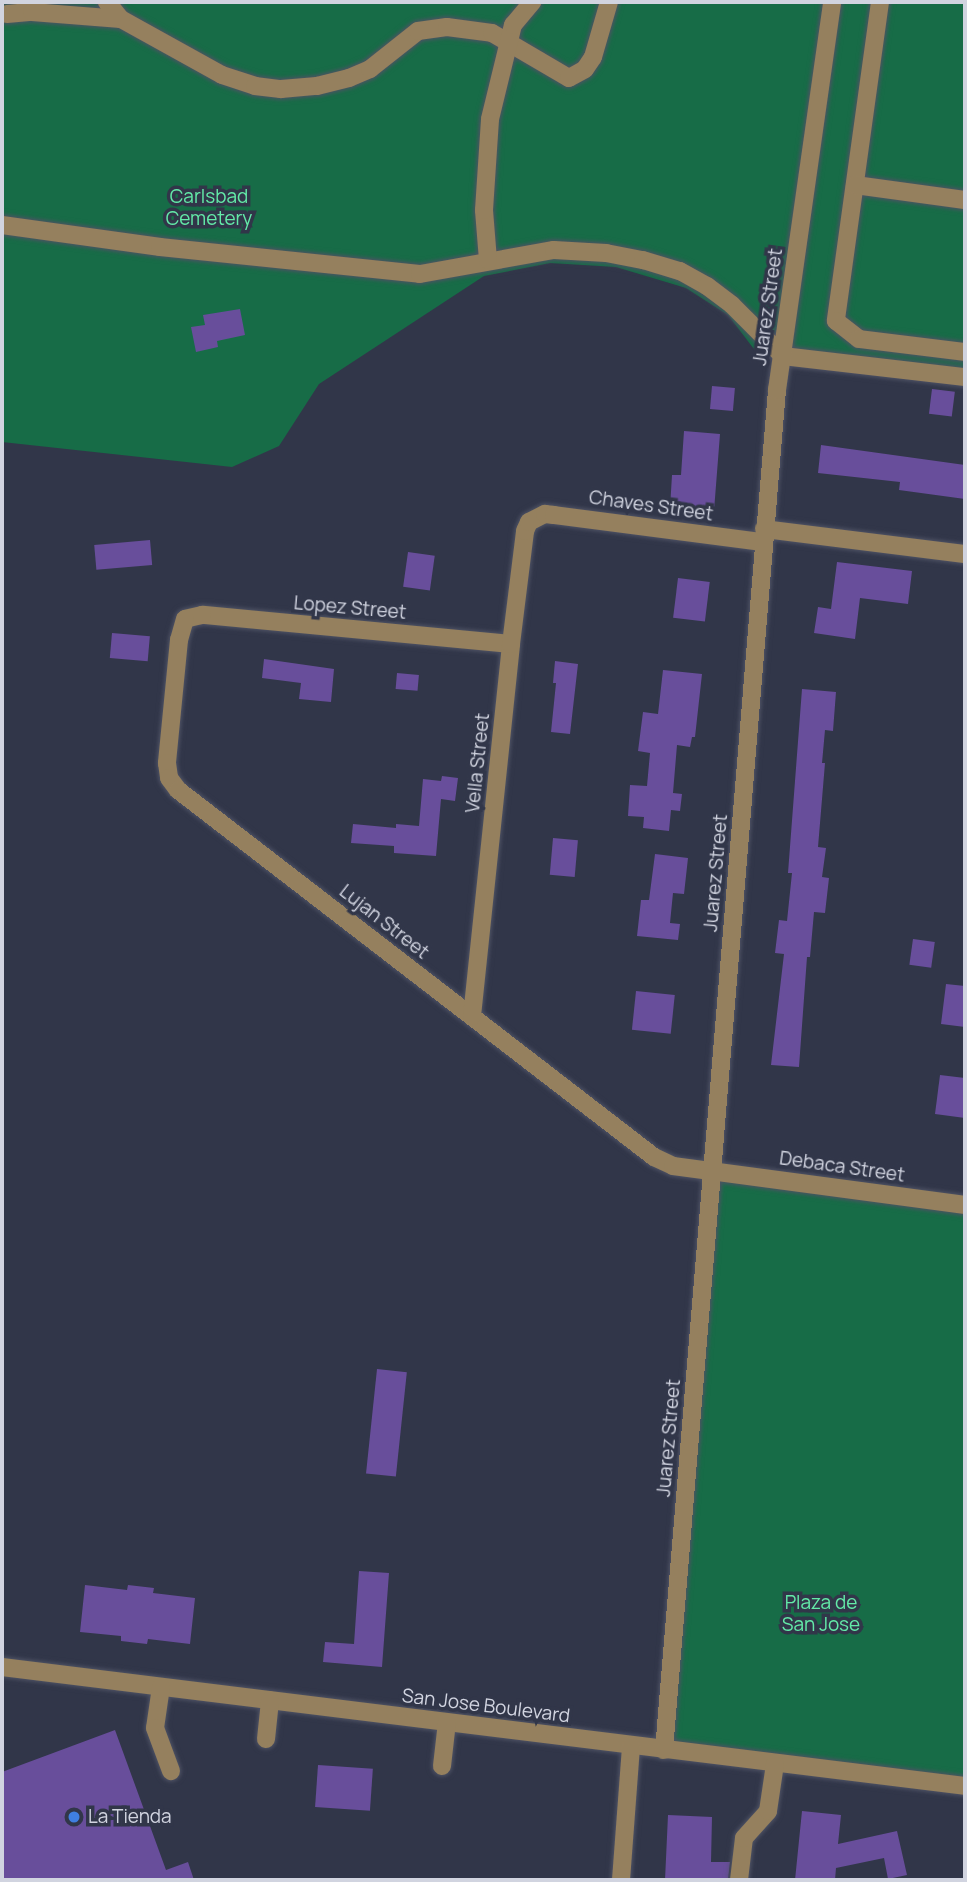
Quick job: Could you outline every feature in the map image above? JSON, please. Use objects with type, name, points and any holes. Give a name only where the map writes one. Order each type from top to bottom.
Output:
[{"type":"street","points":[[4,16],[22,2]]},
{"type":"street","points":[[107,2],[121,19],[222,75],[255,86],[281,89],[317,86],[370,69],[418,31],[447,27],[475,30],[508,41],[569,78],[585,69],[593,57],[609,2]]},
{"type":"street","points":[[488,260],[484,210],[490,119],[513,25],[532,2]]},
{"type":"street","name":"Juarez Street","points":[[664,1750],[764,536],[783,356],[832,2]]},
{"type":"street","points":[[880,2],[836,321],[859,339],[965,352]]},
{"type":"street","points":[[4,16],[32,12],[121,19]]},
{"type":"street","points":[[855,185],[965,200]]},
{"type":"street","points":[[2,225],[160,247],[420,274],[554,250],[630,257],[680,271],[732,305],[783,356],[965,377]]},
{"type":"street","name":"Chaves Street","points":[[534,518],[554,515],[965,554]]},
{"type":"street","name":"Vella Street","points":[[472,1016],[525,531],[534,518]]},
{"type":"street","name":"Lopez Street","points":[[185,619],[202,615],[512,644]]},
{"type":"street","name":"Lujan Street","points":[[185,619],[179,639],[167,763],[174,784],[654,1157],[673,1166],[713,1171]]},
{"type":"street","name":"Debaca Street","points":[[713,1171],[965,1205]]},
{"type":"street","name":"San Jose Boulevard","points":[[2,1667],[965,1786]]},
{"type":"street","points":[[161,1687],[155,1728],[171,1771]]},
{"type":"street","points":[[265,1739],[270,1700]]},
{"type":"street","points":[[442,1766],[447,1723]]},
{"type":"street","points":[[621,1880],[631,1746]]},
{"type":"street","points":[[739,1880],[744,1838],[768,1811],[775,1764]]},
{"type":"green space","name":"Carlsbad Cemetery","points":[[2,2],[965,2],[965,377],[757,353],[728,315],[686,288],[616,267],[550,263],[484,276],[319,384],[279,446],[232,467],[2,442]]},
{"type":"green space","name":"Plaza de San Jose","points":[[713,1171],[965,1205],[965,1786],[664,1750]]},
{"type":"building","points":[[240,309],[245,335],[217,341],[218,347],[196,352],[191,327],[205,325],[203,315]]},
{"type":"building","points":[[712,386],[735,388],[733,411],[710,409]]},
{"type":"building","points":[[932,389],[955,392],[952,417],[929,414]]},
{"type":"building","points":[[684,431],[720,434],[714,511],[670,508],[672,475],[681,475]]},
{"type":"building","points":[[821,445],[965,465],[965,499],[899,490],[900,482],[818,473]]},
{"type":"building","points":[[150,540],[152,565],[96,570],[94,545]]},
{"type":"building","points":[[408,552],[435,556],[430,590],[403,587]]},
{"type":"building","points":[[837,562],[912,571],[908,604],[860,598],[855,639],[814,633],[818,607],[831,609]]},
{"type":"building","points":[[678,578],[710,582],[705,622],[673,618]]},
{"type":"building","points":[[112,633],[150,636],[148,661],[110,658]]},
{"type":"building","points":[[264,659],[334,669],[331,702],[299,699],[301,683],[262,678]]},
{"type":"building","points":[[555,661],[578,664],[570,734],[551,732],[556,683],[553,683]]},
{"type":"building","points":[[663,670],[702,674],[695,737],[692,737],[690,747],[677,745],[673,793],[682,794],[680,811],[671,810],[669,831],[643,828],[644,817],[628,816],[630,785],[647,786],[650,753],[638,751],[643,712],[658,714]]},
{"type":"building","points":[[397,673],[419,675],[418,691],[396,689]]},
{"type":"building","points":[[802,689],[836,692],[833,731],[825,730],[818,847],[826,848],[822,877],[829,878],[825,913],[814,912],[810,957],[807,957],[799,1067],[771,1065],[784,954],[775,953],[779,920],[787,921],[792,873],[788,873]]},
{"type":"building","points":[[442,776],[458,778],[455,801],[441,799],[436,856],[394,853],[394,846],[351,843],[353,824],[396,828],[396,824],[419,826],[423,779],[441,781]]},
{"type":"building","points":[[553,838],[578,840],[575,877],[550,875]]},
{"type":"building","points":[[655,854],[688,858],[684,894],[673,893],[670,923],[680,924],[678,940],[637,936],[641,900],[649,900]]},
{"type":"building","points":[[913,939],[935,942],[931,968],[909,965]]},
{"type":"building","points":[[946,984],[965,986],[965,1027],[941,1024]]},
{"type":"building","points":[[636,991],[675,995],[671,1034],[632,1030]]},
{"type":"building","points":[[940,1075],[965,1078],[965,1118],[935,1114]]},
{"type":"building","points":[[377,1369],[407,1372],[396,1477],[366,1473]]},
{"type":"building","points":[[359,1571],[389,1573],[382,1667],[323,1662],[325,1642],[354,1644]]},
{"type":"building","points":[[85,1585],[127,1590],[128,1585],[154,1588],[153,1593],[195,1598],[190,1644],[148,1639],[147,1644],[121,1641],[121,1636],[80,1632]]},
{"type":"building","name":"La Tienda","points":[[115,1730],[166,1870],[188,1862],[194,1880],[2,1880],[2,1772]]},
{"type":"building","points":[[318,1765],[373,1769],[370,1811],[315,1807]]},
{"type":"building","points":[[802,1811],[841,1815],[838,1844],[897,1831],[907,1875],[888,1879],[884,1858],[836,1868],[835,1880],[795,1880]]},
{"type":"building","points":[[668,1815],[712,1817],[711,1862],[730,1862],[728,1880],[665,1880]]},
{"type":"place","name":"La Tienda","points":[[74,1817]]}]
